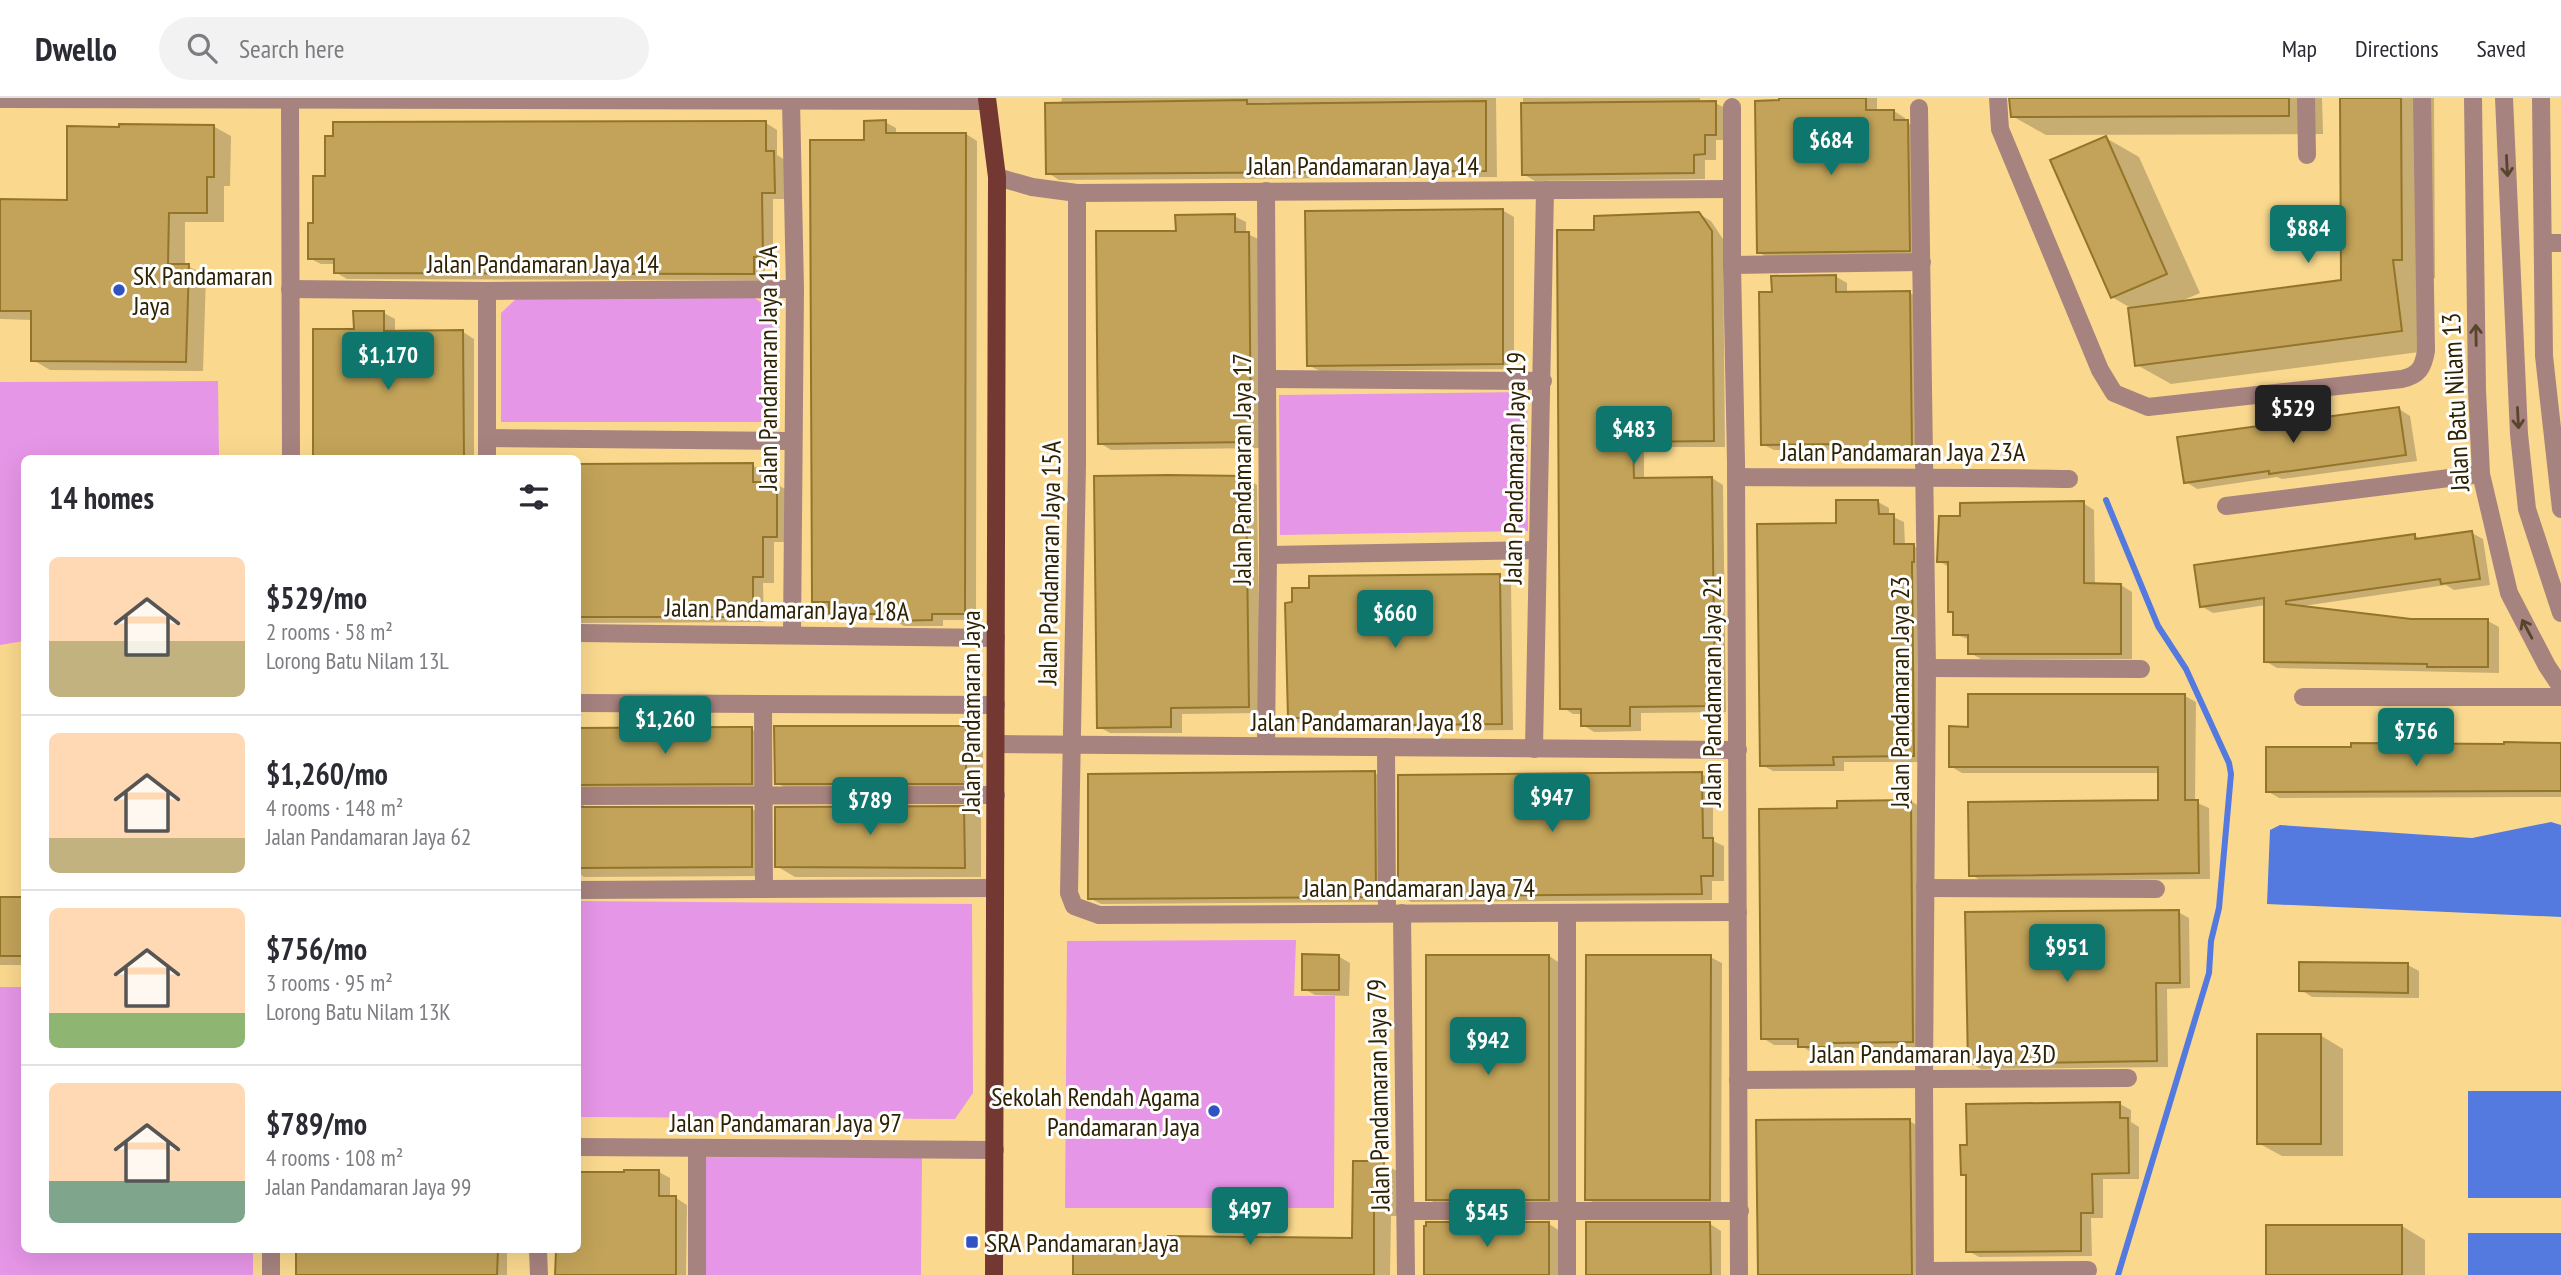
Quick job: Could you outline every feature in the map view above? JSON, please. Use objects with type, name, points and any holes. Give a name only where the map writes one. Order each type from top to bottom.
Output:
[{"type":"main road","name":"Jalan Pandamaran Jaya","points":[[988,99],[997,177],[994,1275]]},
{"type":"street","points":[[1997,98],[2000,129],[2100,370],[2115,393],[2148,407],[2416,376],[2423,366],[2426,351],[2422,98]]},
{"type":"street","points":[[2306,98],[2307,155]]},
{"type":"street","name":"Jalan Batu Nilam 13","points":[[2473,98],[2477,390],[2482,474],[2509,593],[2561,687]]},
{"type":"street","points":[[2504,98],[2519,434],[2524,484],[2527,509],[2561,613]]},
{"type":"street","points":[[2541,98],[2552,243],[2544,356],[2556,439],[2561,509]]},
{"type":"street","points":[[0,99],[988,99]]},
{"type":"street","points":[[290,99],[291,455]]},
{"type":"street","name":"Jalan Pandamaran Jaya 13A","points":[[792,101],[795,289],[792,635]]},
{"type":"street","name":"Jalan Pandamaran Jaya 21","points":[[1732,107],[1738,750],[1739,1275]]},
{"type":"street","name":"Jalan Pandamaran Jaya 23","points":[[1919,108],[1927,668],[1925,1273]]},
{"type":"street","name":"Jalan Pandamaran Jaya 14","points":[[997,177],[1032,187],[1077,193],[1732,189]]},
{"type":"street","name":"Jalan Pandamaran Jaya 19","points":[[1534,748],[1545,190]]},
{"type":"street","name":"Jalan Pandamaran Jaya 17","points":[[1266,191],[1266,746]]},
{"type":"street","name":"Jalan Pandamaran Jaya 15A","points":[[1077,193],[1077,465],[1069,893],[1074,905],[1099,915]]},
{"type":"street","points":[[1732,265],[1922,262]]},
{"type":"street","name":"Jalan Pandamaran Jaya 14","points":[[290,289],[795,289]]},
{"type":"street","points":[[487,291],[487,455]]},
{"type":"street","points":[[1268,379],[1543,381]]},
{"type":"street","points":[[487,438],[793,442]]},
{"type":"street","points":[[2226,506],[2482,474]]},
{"type":"street","name":"Jalan Pandamaran Jaya 23A","points":[[1736,477],[1924,476],[2069,479]]},
{"type":"street","points":[[1268,555],[1537,551]]},
{"type":"street","name":"Jalan Pandamaran Jaya 18A","points":[[581,633],[996,638]]},
{"type":"street","points":[[1927,668],[2141,669]]},
{"type":"street","points":[[2302,697],[2561,697]]},
{"type":"street","points":[[581,703],[996,705]]},
{"type":"street","points":[[763,704],[764,889]]},
{"type":"street","name":"Jalan Pandamaran Jaya 18","points":[[996,744],[1738,750]]},
{"type":"street","name":"Jalan Pandamaran Jaya 79","points":[[1386,747],[1395,913],[1406,1275]]},
{"type":"street","points":[[581,796],[996,795]]},
{"type":"street","points":[[581,890],[995,888]]},
{"type":"street","points":[[1925,888],[2156,889]]},
{"type":"street","name":"Jalan Pandamaran Jaya 74","points":[[1099,915],[1738,912]]},
{"type":"street","points":[[1567,914],[1567,1275]]},
{"type":"street","name":"Jalan Pandamaran Jaya 23D","points":[[1738,1080],[2128,1078]]},
{"type":"street","name":"Jalan Pandamaran Jaya 97","points":[[581,1147],[995,1150]]},
{"type":"street","points":[[697,1148],[697,1275]]},
{"type":"street","points":[[1405,1211],[1740,1211]]},
{"type":"street","points":[[271,1253],[271,1275]]},
{"type":"street","points":[[538,1253],[539,1275]]},
{"type":"street","points":[[1925,1273],[2088,1270]]},
{"type":"shaded area","points":[[517,298],[755,298],[774,312],[774,422],[501,422],[501,313]]},
{"type":"shaded area","points":[[218,381],[219,455],[21,455],[21,642],[0,645],[0,382]]},
{"type":"shaded area","points":[[1527,392],[1528,531],[1280,535],[1279,395]]},
{"type":"shaded area","points":[[581,901],[972,904],[973,1093],[955,1119],[581,1117]]},
{"type":"shaded area","points":[[1296,940],[1294,996],[1335,996],[1334,1208],[1065,1208],[1067,941]]},
{"type":"shaded area","points":[[0,987],[21,987],[21,1253],[253,1253],[253,1275],[0,1275]]},
{"type":"shaded area","points":[[703,1157],[922,1158],[921,1275],[702,1275]]},
{"type":"water","points":[[2551,822],[2561,825],[2561,917],[2267,904],[2270,830],[2280,825],[2472,838]]},
{"type":"water","points":[[2468,1091],[2561,1091],[2561,1198],[2468,1198]]},
{"type":"water","points":[[2468,1233],[2561,1233],[2561,1275],[2468,1275]]},
{"type":"building","points":[[1779,98],[1866,98],[1866,110],[1894,110],[1894,120],[1908,120],[1910,251],[1757,253],[1755,101]]},
{"type":"building","points":[[2009,98],[2289,98],[2289,116],[2011,117]]},
{"type":"building","points":[[2340,98],[2401,98],[2402,260],[2393,260],[2402,331],[2135,366],[2128,308],[2341,280]]},
{"type":"building","points":[[1247,100],[1247,104],[1486,101],[1486,171],[1046,174],[1045,103]]},
{"type":"building","points":[[1716,101],[1716,135],[1705,135],[1705,154],[1694,155],[1694,173],[1522,175],[1521,103]]},
{"type":"building","points":[[886,120],[886,133],[966,133],[965,614],[932,614],[932,620],[891,621],[891,614],[829,614],[829,602],[812,602],[810,140],[864,140],[864,121]]},
{"type":"building","points":[[766,121],[766,151],[774,151],[775,193],[762,193],[763,256],[754,257],[754,274],[334,273],[334,259],[308,259],[308,223],[313,223],[313,176],[325,176],[325,136],[333,136],[333,122]]},
{"type":"building","points":[[119,124],[214,125],[214,177],[207,177],[207,213],[169,213],[168,264],[189,264],[186,362],[31,361],[31,311],[0,311],[0,199],[67,200],[67,126],[119,127]]},
{"type":"building","points":[[2106,136],[2167,274],[2111,298],[2050,160]]},
{"type":"building","points":[[1503,209],[1503,364],[1307,366],[1305,211]]},
{"type":"building","points":[[1699,212],[1712,231],[1714,441],[1633,442],[1634,478],[1712,477],[1715,706],[1630,707],[1630,726],[1581,726],[1581,709],[1560,709],[1557,230],[1594,230],[1594,216]]},
{"type":"building","points":[[1235,214],[1235,232],[1249,232],[1251,442],[1098,444],[1096,231],[1176,231],[1175,215]]},
{"type":"building","points":[[1836,275],[1836,292],[1910,291],[1912,448],[1841,449],[1841,444],[1761,445],[1759,292],[1772,292],[1771,276]]},
{"type":"building","points":[[353,311],[384,311],[384,331],[463,330],[464,455],[313,455],[313,329],[354,329]]},
{"type":"building","points":[[2399,407],[2406,455],[2184,483],[2177,437]]},
{"type":"building","points":[[753,463],[753,482],[777,482],[777,537],[763,537],[763,577],[753,577],[753,617],[581,617],[581,464]]},
{"type":"building","points":[[1094,476],[1246,476],[1249,707],[1171,708],[1171,727],[1097,728]]},
{"type":"building","points":[[1836,500],[1878,500],[1879,514],[1894,514],[1894,544],[1914,544],[1914,756],[1833,757],[1834,765],[1760,766],[1757,524],[1836,523]]},
{"type":"building","points":[[2084,501],[2084,583],[2121,584],[2121,654],[1968,654],[1968,635],[1953,635],[1953,612],[1948,612],[1948,562],[1937,562],[1939,516],[1960,516],[1960,503]]},
{"type":"building","points":[[2472,531],[2480,579],[2441,584],[2440,579],[2286,601],[2286,604],[2411,619],[2488,619],[2488,667],[2264,662],[2264,598],[2200,607],[2194,565],[2415,534],[2415,539]]},
{"type":"building","points":[[1500,574],[1502,724],[1309,726],[1309,718],[1288,718],[1285,603],[1292,602],[1292,588],[1309,588],[1309,576]]},
{"type":"building","points":[[1968,694],[2185,694],[2185,800],[2198,800],[2199,873],[1969,876],[1968,802],[2158,800],[2158,767],[1949,767],[1949,726],[1968,727]]},
{"type":"building","points":[[774,726],[966,726],[966,784],[775,784]]},
{"type":"building","points":[[752,727],[752,784],[581,785],[581,728]]},
{"type":"building","points":[[2351,743],[2561,743],[2561,791],[2266,792],[2266,747],[2351,747]]},
{"type":"building","points":[[1375,771],[1376,897],[1088,899],[1088,774]]},
{"type":"building","points":[[1702,772],[1703,838],[1713,838],[1713,876],[1701,876],[1702,894],[1398,896],[1398,775]]},
{"type":"building","points":[[1911,800],[1913,1042],[1831,1043],[1831,1047],[1798,1047],[1798,1039],[1761,1039],[1759,809],[1837,808],[1837,801]]},
{"type":"building","points":[[964,806],[965,868],[775,867],[775,807]]},
{"type":"building","points":[[581,807],[752,807],[752,867],[581,868]]},
{"type":"building","points":[[0,897],[21,897],[21,956],[0,956]]},
{"type":"building","points":[[2179,910],[2180,983],[2156,983],[2157,1061],[1968,1064],[1965,912]]},
{"type":"building","points":[[1302,954],[1339,955],[1339,990],[1302,990]]},
{"type":"building","points":[[1426,955],[1549,955],[1549,1200],[1426,1200]]},
{"type":"building","points":[[1586,955],[1711,955],[1710,1200],[1585,1200]]},
{"type":"building","points":[[2299,962],[2408,963],[2408,993],[2299,991]]},
{"type":"building","points":[[2257,1034],[2321,1034],[2321,1144],[2257,1144]]},
{"type":"building","points":[[2120,1102],[2120,1118],[2128,1118],[2129,1173],[2092,1174],[2093,1213],[2081,1213],[2081,1251],[1966,1252],[1966,1175],[1961,1175],[1960,1145],[1967,1145],[1966,1104]]},
{"type":"building","points":[[1910,1119],[1912,1275],[1758,1275],[1756,1120]]},
{"type":"building","points":[[1353,1161],[1384,1161],[1383,1207],[1374,1207],[1374,1275],[1073,1275],[1073,1243],[1168,1243],[1168,1236],[1352,1238]]},
{"type":"building","points":[[659,1170],[659,1196],[676,1196],[676,1275],[555,1275],[556,1253],[581,1253],[581,1172]]},
{"type":"building","points":[[1426,1222],[1549,1222],[1549,1275],[1424,1275]]},
{"type":"building","points":[[1586,1222],[1710,1222],[1711,1275],[1586,1275]]},
{"type":"building","points":[[2266,1225],[2402,1225],[2402,1275],[2266,1275]]},
{"type":"building","points":[[296,1253],[498,1253],[497,1275],[296,1275]]},
{"type":"waterway","points":[[2106,500],[2158,626],[2186,669],[2229,763],[2231,774],[2219,908],[2211,941],[2209,973],[2118,1275]]},
{"type":"place","name":"SK Pandamaran Jaya","points":[[119,290]]},
{"type":"place","name":"Sekolah Rendah Agama Pandamaran Jaya","points":[[1214,1111]]},
{"type":"place","name":"SRA Pandamaran Jaya","points":[[972,1242]]}]
